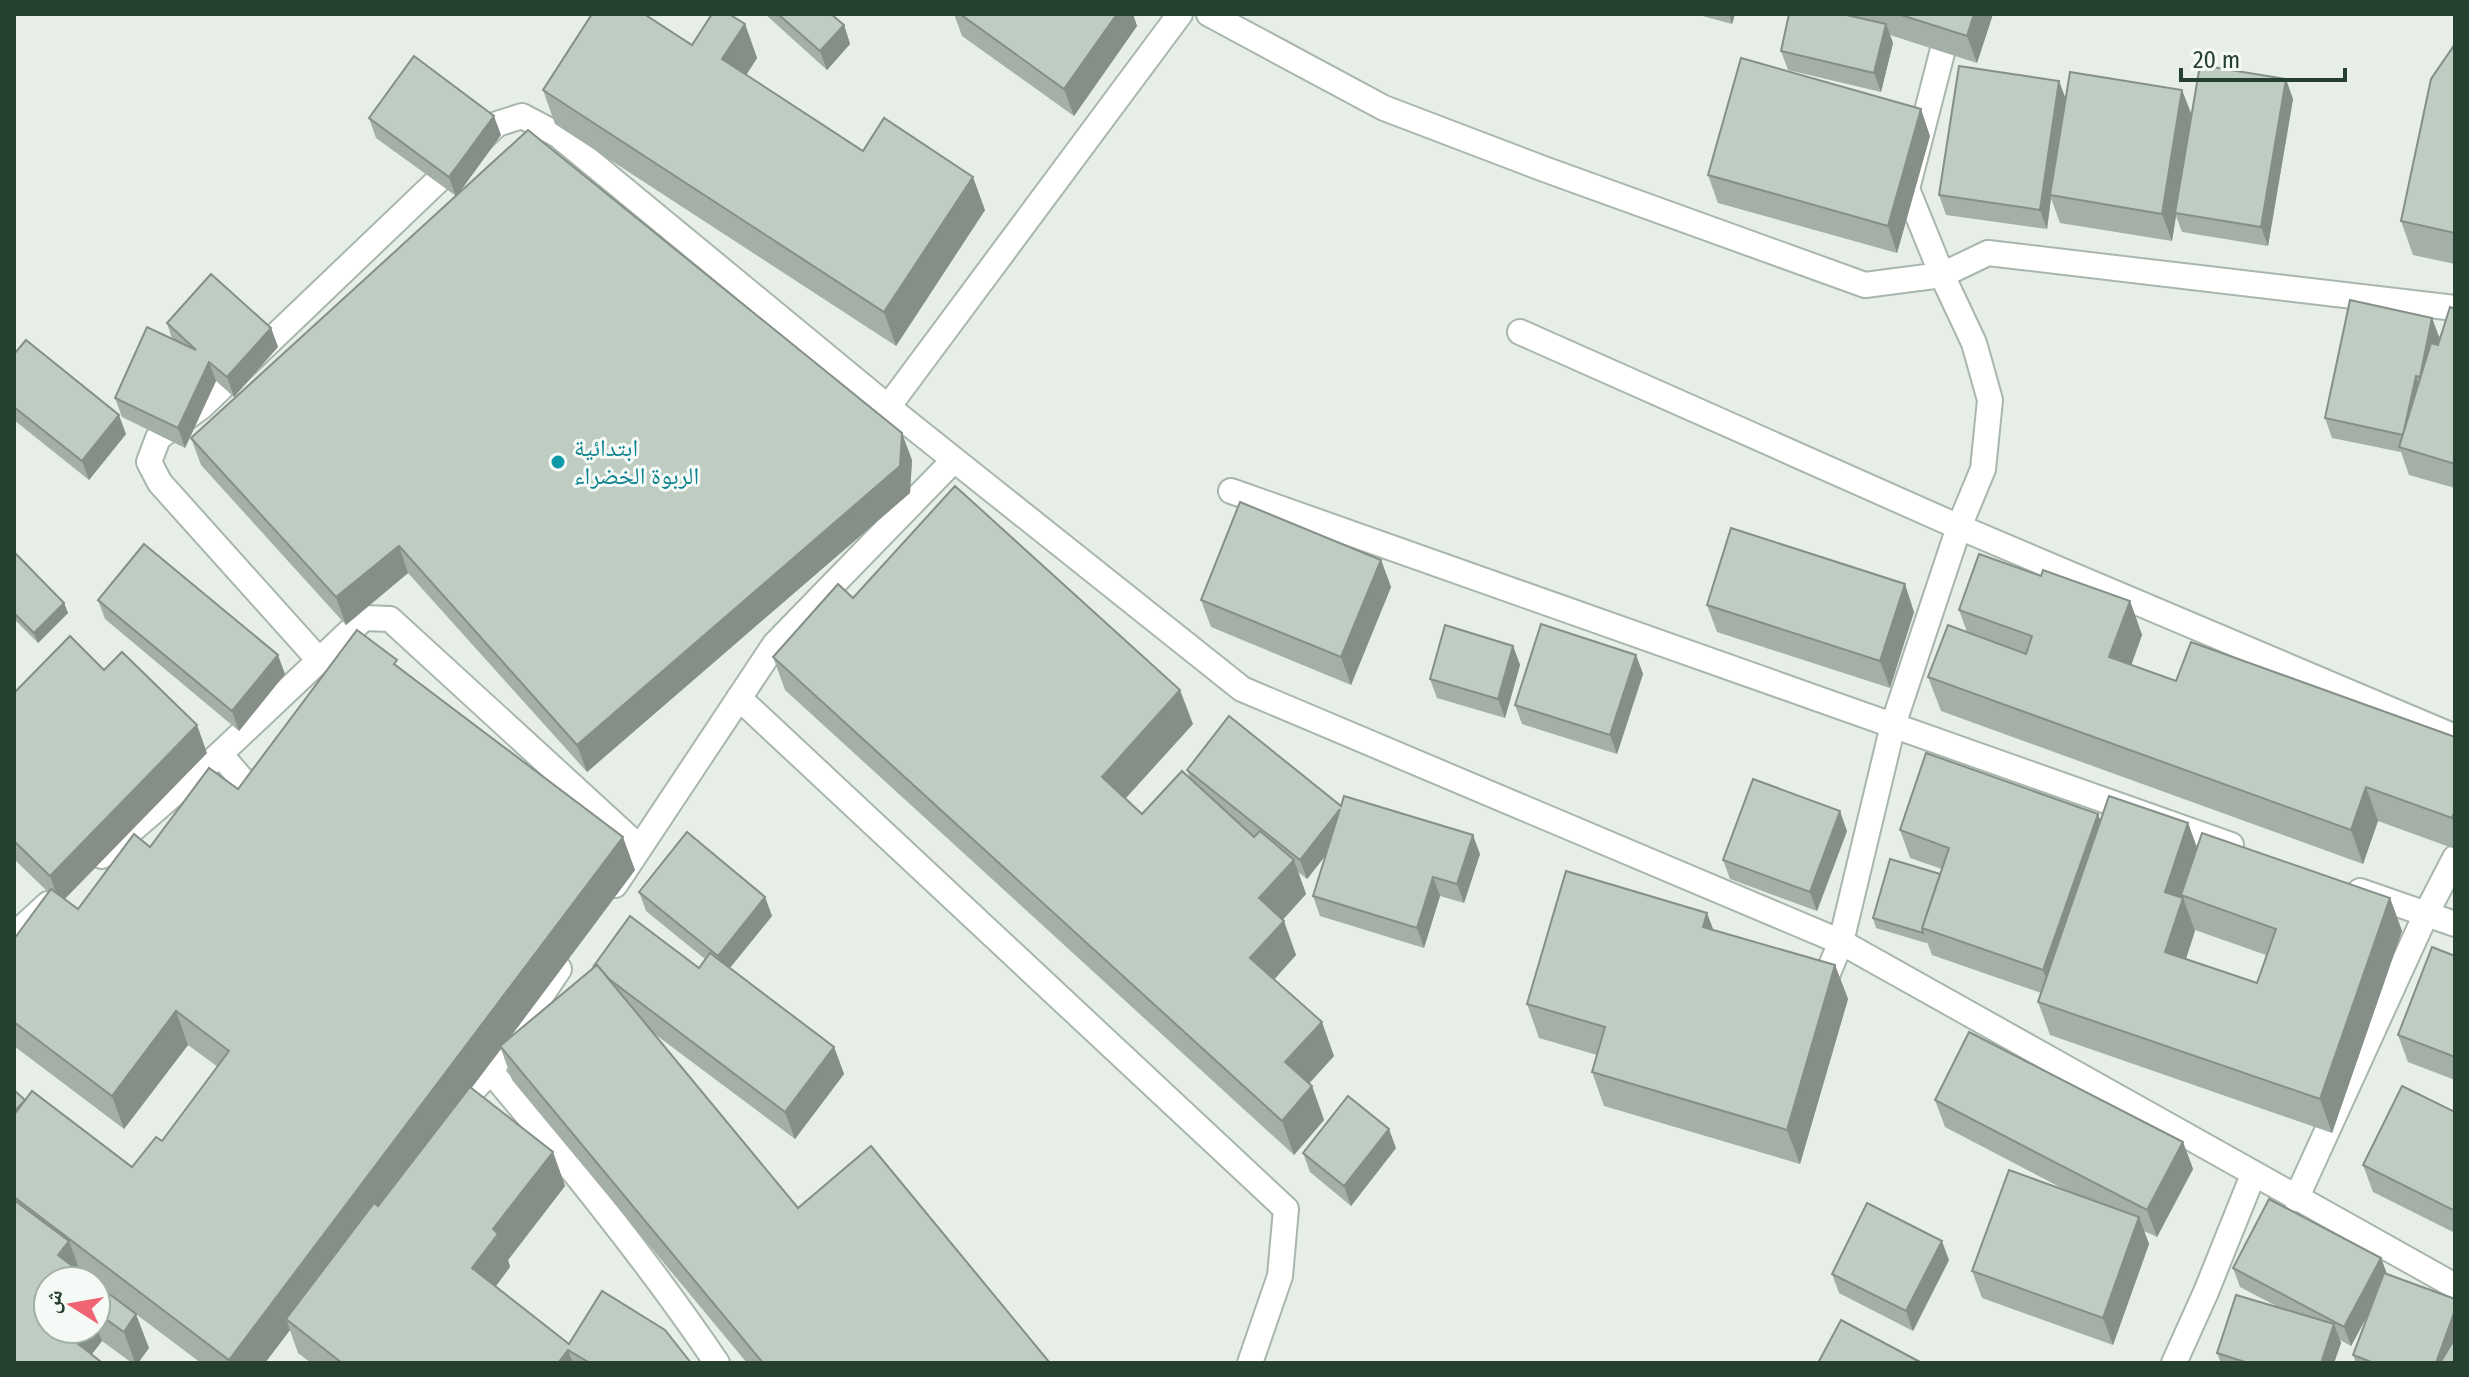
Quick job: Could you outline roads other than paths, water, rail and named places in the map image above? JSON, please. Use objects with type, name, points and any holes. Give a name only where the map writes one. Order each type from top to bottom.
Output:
[{"type":"street","points":[[888,407],[1180,14]]},
{"type":"street","points":[[1209,14],[1384,108],[1865,285],[1942,275],[1988,253],[2455,308]]},
{"type":"street","points":[[1828,973],[1841,942],[1893,725],[1959,527],[1983,469],[1990,400],[1974,343],[1907,189],[1952,14]]},
{"type":"street","points":[[319,660],[160,483],[149,462],[158,438],[201,407],[497,124],[522,116],[558,135],[888,407],[1242,689],[1841,942],[2455,1286]]},
{"type":"street","points":[[1520,332],[1959,527],[2455,737]]},
{"type":"street","points":[[604,900],[775,644],[954,460]]},
{"type":"street","points":[[1231,491],[2248,851]]},
{"type":"street","points":[[91,866],[220,754],[364,618],[390,619],[639,847]]},
{"type":"street","points":[[739,698],[1286,1209],[1280,1276],[1250,1363]]},
{"type":"street","points":[[220,754],[282,826]]},
{"type":"street","points":[[2296,1199],[2426,914],[2455,858]]},
{"type":"street","points":[[2337,883],[2455,924]]},
{"type":"street","points":[[14,935],[67,887]]},
{"type":"street","points":[[437,1128],[491,1071],[569,953]]},
{"type":"street","points":[[471,1048],[576,1173],[658,1278],[717,1363]]},
{"type":"street","points":[[2174,1363],[2253,1175]]},
{"type":"place","name":"ابتدائية الربوة الخضراء","points":[[558,462]]}]
